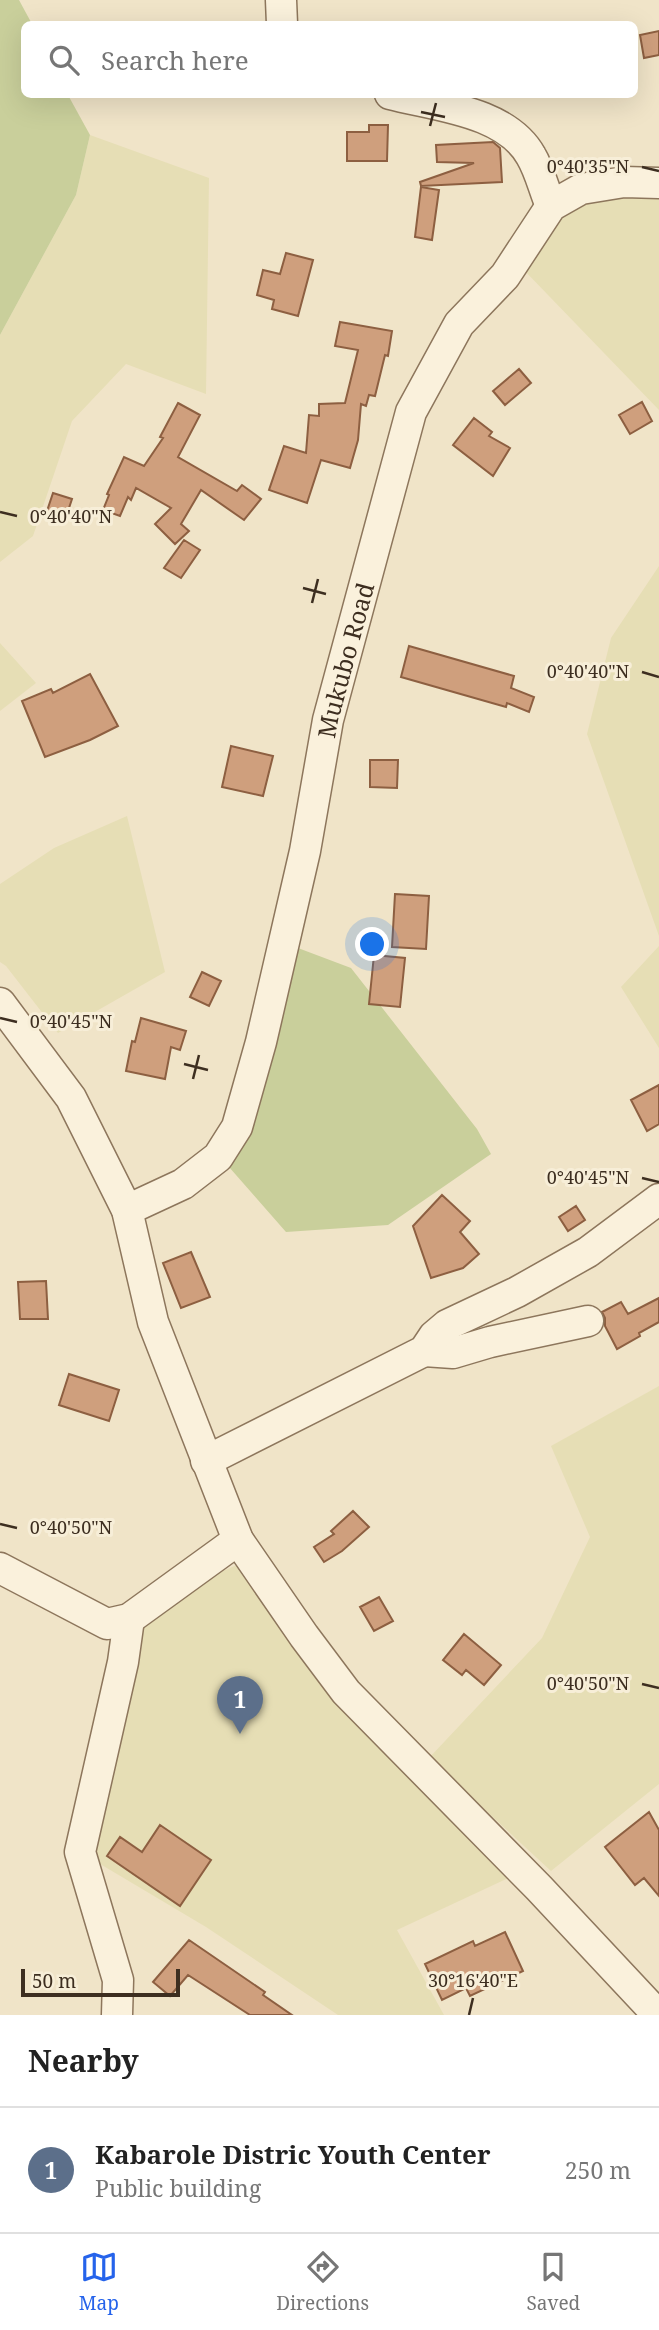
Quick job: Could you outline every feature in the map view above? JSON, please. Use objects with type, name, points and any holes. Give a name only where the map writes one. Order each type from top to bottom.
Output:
[{"type":"street","points":[[281,0],[282,21]]},
{"type":"street","points":[[406,98],[479,116],[517,137],[530,154],[551,206]]},
{"type":"street","name":"Mukubo Road","points":[[127,1210],[183,1184],[218,1157],[237,1127],[261,1042],[305,850],[328,720],[411,412],[459,324],[505,276],[551,206],[582,189],[624,182],[659,183]]},
{"type":"street","points":[[0,1003],[71,1098],[127,1210],[153,1322],[238,1540],[346,1692],[539,1888],[658,2015]]},
{"type":"street","points":[[206,1461],[424,1351],[434,1336],[447,1325],[517,1292],[587,1252],[659,1199]]},
{"type":"street","points":[[424,1351],[453,1353],[490,1342],[588,1321]]},
{"type":"street","points":[[0,1568],[107,1624],[129,1619],[238,1540]]},
{"type":"street","points":[[117,2015],[118,1980],[80,1852],[123,1662],[129,1619]]},
{"type":"shaded area","points":[[90,135],[209,178],[206,394],[126,364],[72,421],[33,536],[0,562],[0,335],[76,195]]},
{"type":"shaded area","points":[[659,185],[659,410],[521,267],[574,202]]},
{"type":"shaded area","points":[[659,566],[659,936],[587,734],[611,638]]},
{"type":"shaded area","points":[[0,643],[36,683],[0,711]]},
{"type":"shaded area","points":[[127,816],[165,972],[58,1033],[6,966],[0,962],[0,884],[54,848]]},
{"type":"shaded area","points":[[659,946],[659,1048],[621,987]]},
{"type":"shaded area","points":[[659,1386],[659,1784],[551,1871],[429,1758],[542,1638],[590,1537],[551,1446]]},
{"type":"shaded area","points":[[239,1564],[519,1873],[397,1930],[444,2015],[338,2015],[206,1927],[80,1852],[141,1607]]},
{"type":"green space","points":[[0,0],[19,0],[30,21],[21,21],[21,98],[70,98],[90,135],[76,195],[0,335]]},
{"type":"green space","points":[[290,945],[351,968],[477,1129],[491,1154],[388,1225],[286,1232],[229,1167]]},
{"type":"building","points":[[659,31],[659,55],[644,58],[640,35]]},
{"type":"building","points":[[369,125],[388,125],[387,161],[347,161],[347,132],[369,132]]},
{"type":"building","points":[[493,142],[500,148],[502,182],[421,186],[420,182],[474,163],[437,162],[436,145]]},
{"type":"building","points":[[421,187],[439,190],[432,240],[415,237]]},
{"type":"building","points":[[286,253],[313,260],[298,316],[272,309],[274,300],[257,295],[263,270],[280,274]]},
{"type":"building","points":[[340,322],[392,331],[388,356],[385,355],[375,396],[369,395],[366,406],[361,404],[358,440],[350,468],[321,460],[307,503],[269,490],[284,446],[306,453],[309,415],[319,416],[319,404],[345,403],[358,350],[335,346]]},
{"type":"building","points":[[519,369],[531,383],[505,405],[493,391]]},
{"type":"building","points":[[642,402],[652,421],[630,434],[619,415]]},
{"type":"building","points":[[178,403],[200,415],[178,457],[237,491],[242,485],[261,499],[244,520],[201,490],[181,524],[189,531],[175,544],[155,524],[171,508],[136,488],[131,500],[128,497],[120,516],[103,510],[109,495],[107,494],[124,457],[144,466],[163,438],[160,437]]},
{"type":"building","points":[[474,418],[492,432],[489,436],[510,448],[493,476],[453,445]]},
{"type":"building","points":[[53,493],[72,499],[64,523],[45,517]]},
{"type":"building","points":[[184,540],[200,550],[181,578],[164,568]]},
{"type":"building","points":[[409,646],[514,676],[511,688],[534,697],[529,712],[507,703],[506,707],[401,677]]},
{"type":"building","points":[[90,674],[118,726],[45,757],[22,701],[51,689],[53,693]]},
{"type":"building","points":[[231,746],[273,756],[263,796],[222,787]]},
{"type":"building","points":[[370,760],[398,760],[397,788],[370,787]]},
{"type":"building","points":[[395,894],[429,896],[426,949],[392,947]]},
{"type":"building","points":[[374,955],[405,958],[400,1007],[369,1004]]},
{"type":"building","points":[[202,972],[221,981],[209,1006],[190,997]]},
{"type":"building","points":[[141,1018],[186,1031],[180,1050],[171,1047],[165,1079],[126,1071],[132,1041],[135,1042]]},
{"type":"building","points":[[659,1085],[659,1124],[647,1131],[631,1100]]},
{"type":"building","points":[[442,1195],[470,1221],[460,1232],[479,1254],[463,1268],[431,1278],[413,1226]]},
{"type":"building","points":[[576,1206],[585,1220],[568,1231],[559,1217]]},
{"type":"building","points":[[191,1252],[210,1297],[181,1308],[163,1263]]},
{"type":"building","points":[[46,1281],[48,1319],[20,1319],[18,1282]]},
{"type":"building","points":[[659,1298],[659,1322],[617,1349],[605,1326],[602,1312],[621,1302],[628,1314]]},
{"type":"building","points":[[69,1374],[119,1390],[109,1421],[59,1405]]},
{"type":"building","points":[[353,1511],[369,1527],[342,1551],[324,1562],[314,1547],[334,1534],[331,1531]]},
{"type":"building","points":[[379,1597],[393,1621],[374,1631],[360,1607]]},
{"type":"building","points":[[464,1634],[501,1665],[484,1685],[466,1670],[462,1675],[443,1660]]},
{"type":"building","points":[[649,1812],[659,1830],[659,1896],[644,1878],[635,1885],[605,1847]]},
{"type":"building","points":[[160,1825],[211,1860],[180,1906],[107,1856],[120,1837],[142,1852]]},
{"type":"building","points":[[505,1932],[523,1971],[470,1996],[466,1988],[442,2000],[425,1964],[473,1941],[475,1946]]},
{"type":"building","points":[[189,1940],[265,1992],[263,1995],[292,2015],[250,2015],[188,1975],[170,1996],[153,1982]]},
{"type":"place","name":"Kabarole Distric Youth Center","points":[[240,1734]]}]
